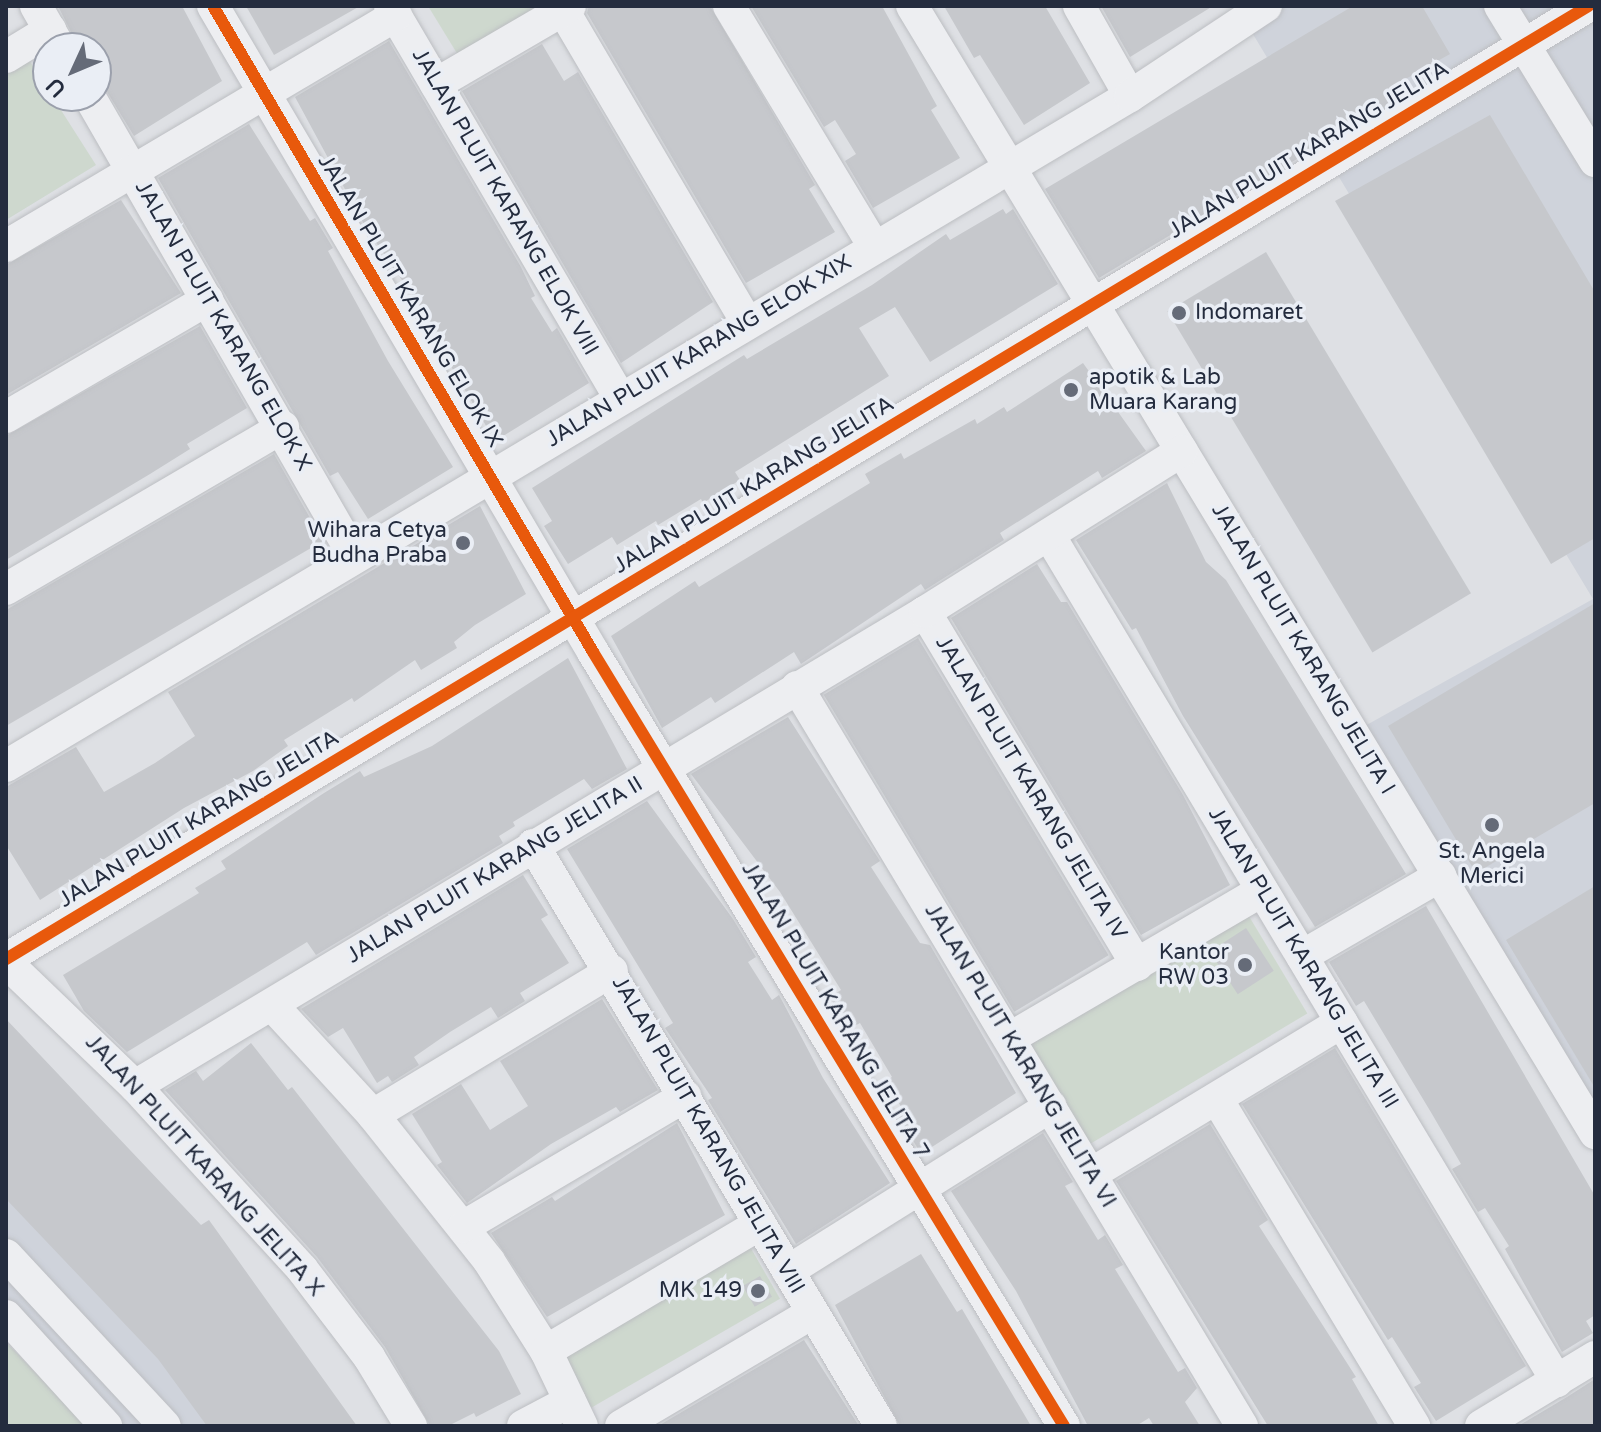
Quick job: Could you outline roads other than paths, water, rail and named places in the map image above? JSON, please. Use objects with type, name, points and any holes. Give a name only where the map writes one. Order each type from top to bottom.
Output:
[{"type":"street","name":"JALAN PLUIT KARANG ELOK IX","points":[[213,6],[573,617]]},
{"type":"street","points":[[729,6],[873,245]]},
{"type":"street","name":"JALAN PLUIT KARANG JELITA I","points":[[912,6],[1006,169],[1094,303],[1595,1133]]},
{"type":"street","points":[[1079,6],[1130,96]]},
{"type":"street","points":[[1500,6],[1595,161]]},
{"type":"street","name":"JALAN PLUIT KARANG JELITA","points":[[6,960],[1588,6]]},
{"type":"street","points":[[436,84],[566,8],[747,322]]},
{"type":"street","name":"JALAN PLUIT KARANG ELOK XIX","points":[[6,766],[354,556],[491,478],[873,245],[1130,96],[1259,8]]},
{"type":"street","points":[[6,246],[134,172],[393,11]]},
{"type":"street","name":"JALAN PLUIT KARANG ELOK VIII","points":[[393,11],[620,398]]},
{"type":"street","points":[[6,57],[49,28]]},
{"type":"street","name":"JALAN PLUIT KARANG ELOK X","points":[[98,112],[283,427],[354,556]]},
{"type":"street","points":[[6,417],[207,300]]},
{"type":"street","points":[[6,589],[283,427]]},
{"type":"street","name":"JALAN PLUIT KARANG JELITA II","points":[[135,1086],[925,612],[1182,451]]},
{"type":"street","name":"JALAN PLUIT KARANG JELITA III","points":[[1049,535],[1557,1381]]},
{"type":"street","name":"JALAN PLUIT KARANG JELITA IV","points":[[925,612],[1137,965]]},
{"type":"street","name":"JALAN PLUIT KARANG JELITA 7","points":[[573,617],[1064,1426]]},
{"type":"street","name":"JALAN PLUIT KARANG JELITA VI","points":[[797,687],[1242,1426]]},
{"type":"street","name":"JALAN PLUIT KARANG JELITA VIII","points":[[533,845],[612,971],[881,1426]]},
{"type":"street","points":[[1302,956],[1440,876]]},
{"type":"street","points":[[1010,1038],[1262,891]]},
{"type":"street","name":"JALAN PLUIT KARANG JELITA X","points":[[6,960],[135,1086],[311,1280],[411,1426]]},
{"type":"street","points":[[373,1115],[612,971]]},
{"type":"street","points":[[272,1005],[373,1115],[463,1227],[546,1351],[576,1413],[523,1426]]},
{"type":"street","points":[[1091,1174],[1342,1022]]},
{"type":"street","points":[[463,1227],[685,1096]]},
{"type":"street","points":[[1217,1099],[1414,1426]]},
{"type":"street","points":[[788,1271],[1051,1106]]},
{"type":"street","points":[[546,1351],[760,1224]]},
{"type":"street","points":[[6,1255],[165,1426]]},
{"type":"street","points":[[621,1426],[812,1313]]},
{"type":"street","points":[[6,1316],[106,1426]]},
{"type":"street","points":[[1481,1426],[1595,1357]]},
{"type":"place","name":"Indomaret","points":[[1179,313]]},
{"type":"place","name":"apotik & Lab Muara Karang","points":[[1071,390]]},
{"type":"place","name":"Wihara Cetya Budha Praba","points":[[463,543]]},
{"type":"place","name":"St. Angela Merici","points":[[1492,825]]},
{"type":"place","name":"Kantor RW 03","points":[[1245,965]]},
{"type":"place","name":"MK 149","points":[[758,1291]]}]
